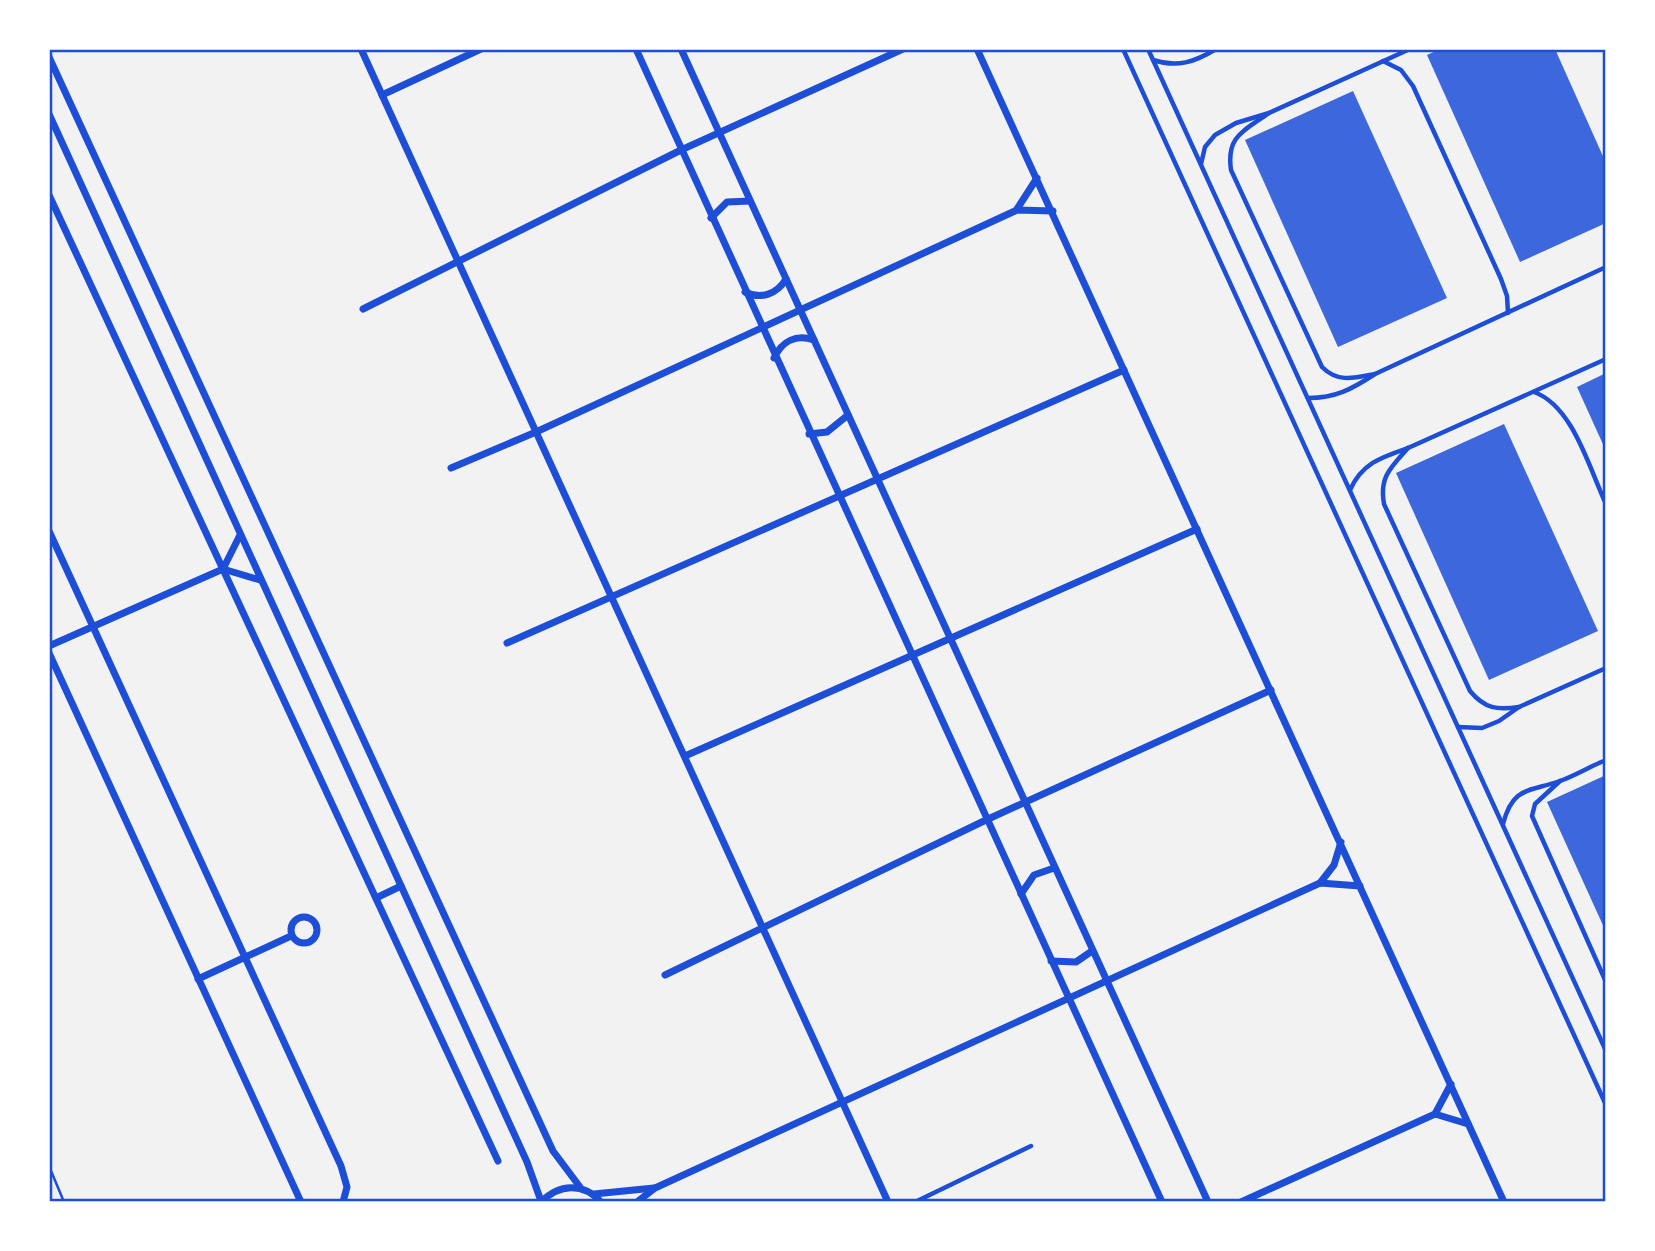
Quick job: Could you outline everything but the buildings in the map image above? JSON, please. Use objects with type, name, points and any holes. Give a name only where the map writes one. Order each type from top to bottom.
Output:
[{"type":"street","points":[[361,49],[888,1202]]},
{"type":"street","points":[[382,95],[481,49]]},
{"type":"street","points":[[636,49],[774,358],[1162,1202]]},
{"type":"street","points":[[681,49],[1208,1202]]},
{"type":"street","points":[[363,309],[681,150],[903,49]]},
{"type":"street","points":[[977,49],[1504,1202]]},
{"type":"street","points":[[49,57],[547,1138],[579,1187]]},
{"type":"street","points":[[49,114],[527,1162],[541,1202],[559,1189],[579,1187],[594,1194],[601,1202]]},
{"type":"street","points":[[1017,210],[1037,178]]},
{"type":"street","points":[[49,195],[498,1161]]},
{"type":"street","points":[[711,218],[727,202],[750,201]]},
{"type":"street","points":[[451,468],[536,432],[1017,210],[1053,211]]},
{"type":"street","points":[[744,292],[765,295],[777,290],[786,279]]},
{"type":"street","points":[[774,358],[789,340],[814,340]]},
{"type":"street","points":[[507,643],[1124,370]]},
{"type":"street","points":[[809,434],[835,428],[848,415]]},
{"type":"street","points":[[685,756],[1197,529]]},
{"type":"street","points":[[49,531],[341,1166],[345,1201]]},
{"type":"street","points":[[49,646],[223,569],[240,535]]},
{"type":"street","points":[[223,569],[260,580]]},
{"type":"street","points":[[49,653],[300,1202]]},
{"type":"street","points":[[665,975],[986,820],[1271,690]]},
{"type":"street","points":[[637,1202],[655,1188],[1320,883],[1334,865],[1341,842]]},
{"type":"street","points":[[1021,894],[1034,875],[1054,868]]},
{"type":"street","points":[[1320,883],[1360,886]]},
{"type":"street","points":[[376,898],[401,887]]},
{"type":"street","points":[[198,979],[291,936]]},
{"type":"street","points":[[1051,961],[1076,962],[1092,951]]},
{"type":"street","points":[[1241,1202],[1435,1114],[1451,1084]]},
{"type":"street","points":[[1435,1114],[1468,1124]]},
{"type":"street","points":[[594,1194],[655,1188]]},
{"type":"lane","points":[[1124,49],[1606,1105]]},
{"type":"lane","points":[[1147,49],[1606,1051]]},
{"type":"lane","points":[[1153,60],[1168,65],[1184,64],[1216,49]]},
{"type":"lane","points":[[1201,165],[1205,147],[1215,135],[1236,123],[1269,113],[1410,49]]},
{"type":"lane","points":[[1383,61],[1401,69],[1413,86],[1501,279],[1507,296],[1508,313]]},
{"type":"lane","points":[[1269,113],[1234,139],[1228,153],[1231,170],[1322,367],[1332,377],[1346,379],[1375,374]]},
{"type":"lane","points":[[1307,398],[1331,398],[1375,374],[1606,267]]},
{"type":"lane","points":[[1350,491],[1366,466],[1606,359]]},
{"type":"lane","points":[[1533,392],[1549,397],[1564,411],[1606,505]]},
{"type":"lane","points":[[1408,448],[1384,474],[1381,490],[1384,504],[1470,691],[1480,703],[1497,710],[1519,707]]},
{"type":"lane","points":[[1458,727],[1482,728],[1499,721],[1519,707],[1606,668]]},
{"type":"lane","points":[[1502,824],[1514,797],[1531,788],[1560,781],[1606,760]]},
{"type":"lane","points":[[1560,781],[1535,804],[1532,816],[1606,982]]},
{"type":"lane","points":[[915,1202],[1031,1146]]},
{"type":"path","points":[[49,1166],[64,1202]]}]
